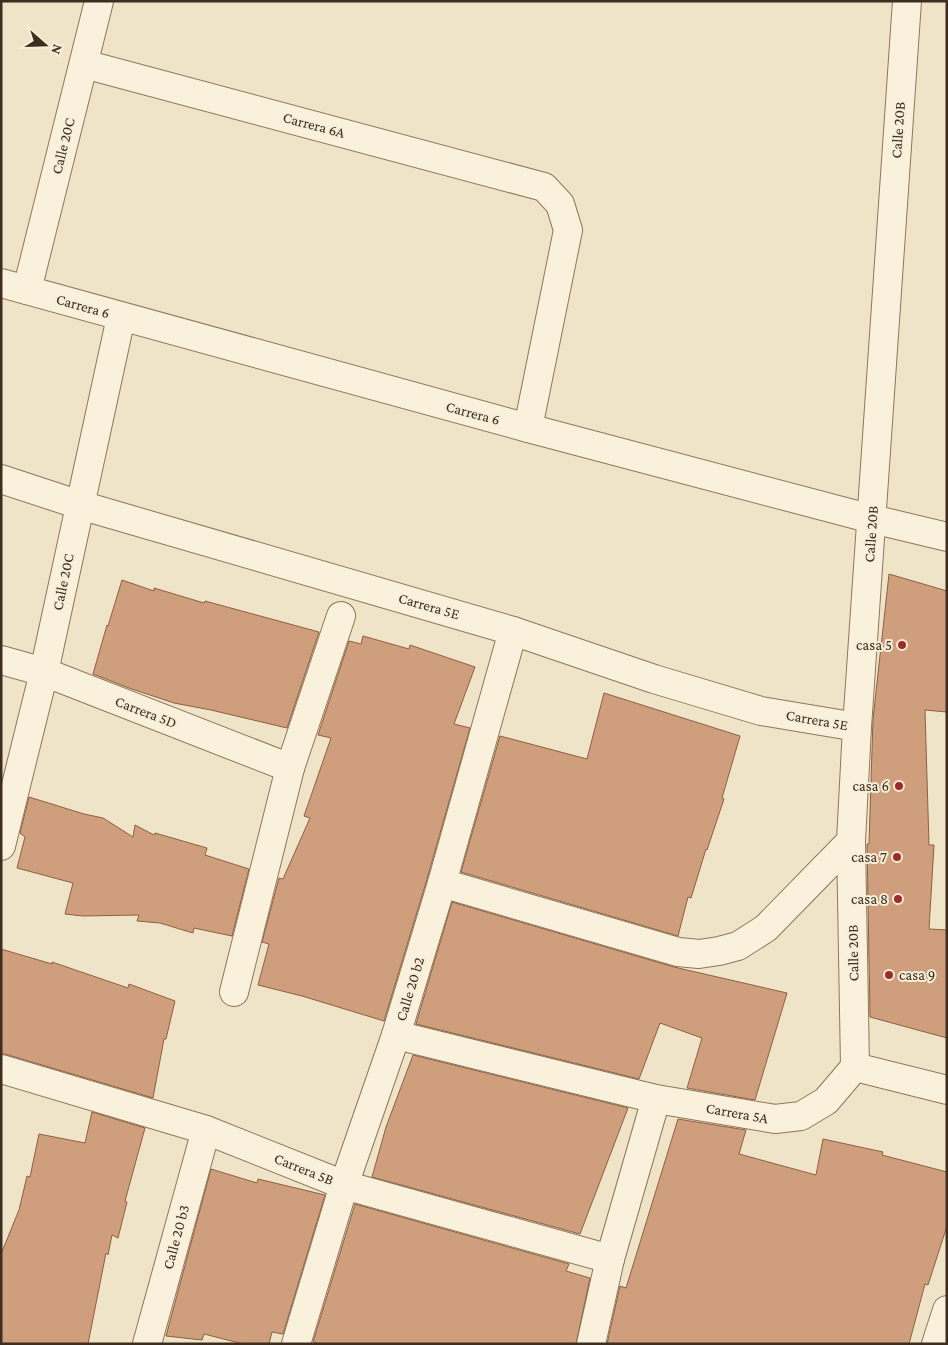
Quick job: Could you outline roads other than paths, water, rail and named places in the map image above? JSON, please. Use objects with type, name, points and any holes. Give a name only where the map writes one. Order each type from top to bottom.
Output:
[{"type":"street","name":"Calle 20C","points":[[27,290],[99,1]]},
{"type":"street","name":"Calle 20B","points":[[855,1067],[851,842],[857,727],[907,1]]},
{"type":"street","name":"Carrera 6A","points":[[84,64],[544,187],[560,204],[568,230],[528,428]]},
{"type":"street","name":"Carrera 6","points":[[1,283],[528,428],[947,537]]},
{"type":"street","name":"Calle 20C","points":[[1,846],[44,672],[121,317]]},
{"type":"street","name":"Carrera 5E","points":[[2,480],[80,505],[513,631],[654,680],[762,711],[857,727]]},
{"type":"street","points":[[234,992],[290,768],[341,616]]},
{"type":"street","name":"Calle 20 b2","points":[[296,1344],[344,1185],[396,1035],[442,883],[513,631]]},
{"type":"street","name":"Carrera 5D","points":[[1,660],[44,672],[290,768]]},
{"type":"street","points":[[442,883],[678,952],[699,954],[738,946],[766,928],[851,842]]},
{"type":"street","name":"Carrera 5A","points":[[396,1035],[656,1099],[775,1120],[801,1116],[826,1101],[855,1067]]},
{"type":"street","points":[[855,1067],[947,1090]]},
{"type":"street","name":"Carrera 5B","points":[[3,1076],[206,1130],[344,1185],[610,1260]]},
{"type":"street","points":[[591,1344],[610,1260],[656,1099]]},
{"type":"street","name":"Calle 20 b3","points":[[147,1344],[206,1130]]},
{"type":"street","points":[[936,1344],[947,1310]]},
{"type":"place","name":"casa 5","points":[[902,645]]},
{"type":"place","name":"casa 6","points":[[899,786]]},
{"type":"place","name":"casa 7","points":[[897,857]]},
{"type":"place","name":"casa 8","points":[[898,899]]},
{"type":"place","name":"casa 9","points":[[889,975]]}]
